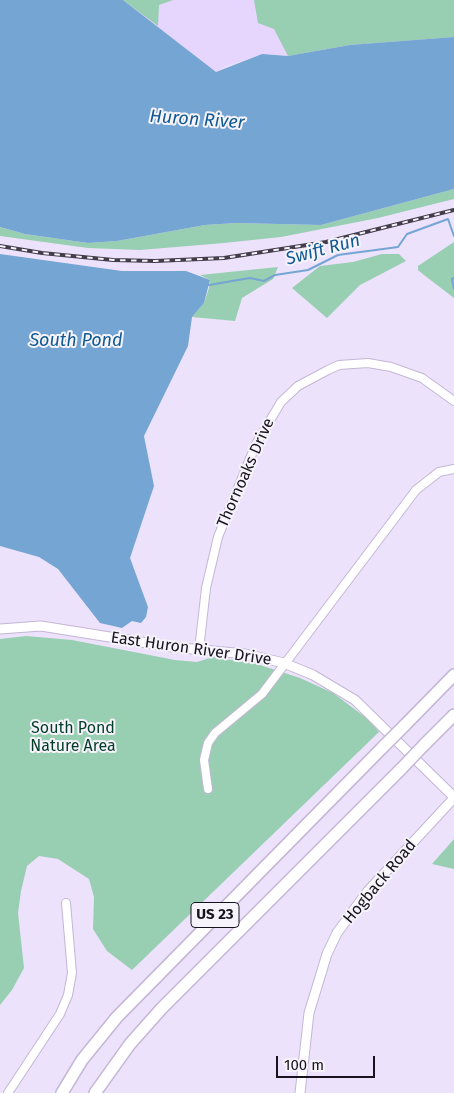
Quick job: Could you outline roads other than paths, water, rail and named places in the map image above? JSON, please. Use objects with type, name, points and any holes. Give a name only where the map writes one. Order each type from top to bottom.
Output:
[{"type":"highway","name":"US 23","points":[[62,1093],[82,1060],[129,1003],[454,675]]},
{"type":"highway","name":"US 23","points":[[95,1093],[130,1044],[162,1008],[454,715]]},
{"type":"main road","name":"East Huron River Drive","points":[[0,629],[42,626],[199,650],[245,654],[284,663],[313,675],[355,700],[454,798]]},
{"type":"main road","name":"Hogback Road","points":[[300,1093],[309,1013],[327,954],[337,933],[367,892],[454,798]]},
{"type":"street","name":"Thornoaks Drive","points":[[199,650],[206,588],[218,538],[256,444],[281,402],[298,386],[339,365],[368,363],[391,366],[422,378],[454,401]]},
{"type":"street","points":[[208,789],[204,760],[208,743],[215,733],[262,694],[416,490],[439,472],[454,468]]},
{"type":"street","points":[[8,1093],[60,1014],[68,994],[72,973],[66,903]]},
{"type":"water","name":"Huron River","points":[[0,0],[123,0],[216,72],[262,54],[288,56],[350,45],[454,37],[454,189],[321,225],[236,223],[205,225],[117,241],[88,243],[25,234],[0,227]]},
{"type":"water","name":"South Pond","points":[[0,254],[122,271],[186,271],[210,280],[204,303],[192,317],[188,346],[144,436],[154,486],[130,558],[148,607],[146,617],[141,623],[132,621],[122,628],[100,623],[58,569],[39,557],[0,546]]},
{"type":"waterway","name":"Swift Run","points":[[209,285],[250,278],[264,281],[275,275],[308,270],[338,255],[398,247],[407,234],[448,219],[454,236]]},
{"type":"waterway","name":"Swift Run","points":[[454,278],[452,279],[454,289]]},
{"type":"railway","points":[[0,246],[42,253],[113,260],[155,261],[224,258],[326,242],[454,210]]},
{"type":"park label","name":"South Pond Nature Area","points":[[73,738]]}]
